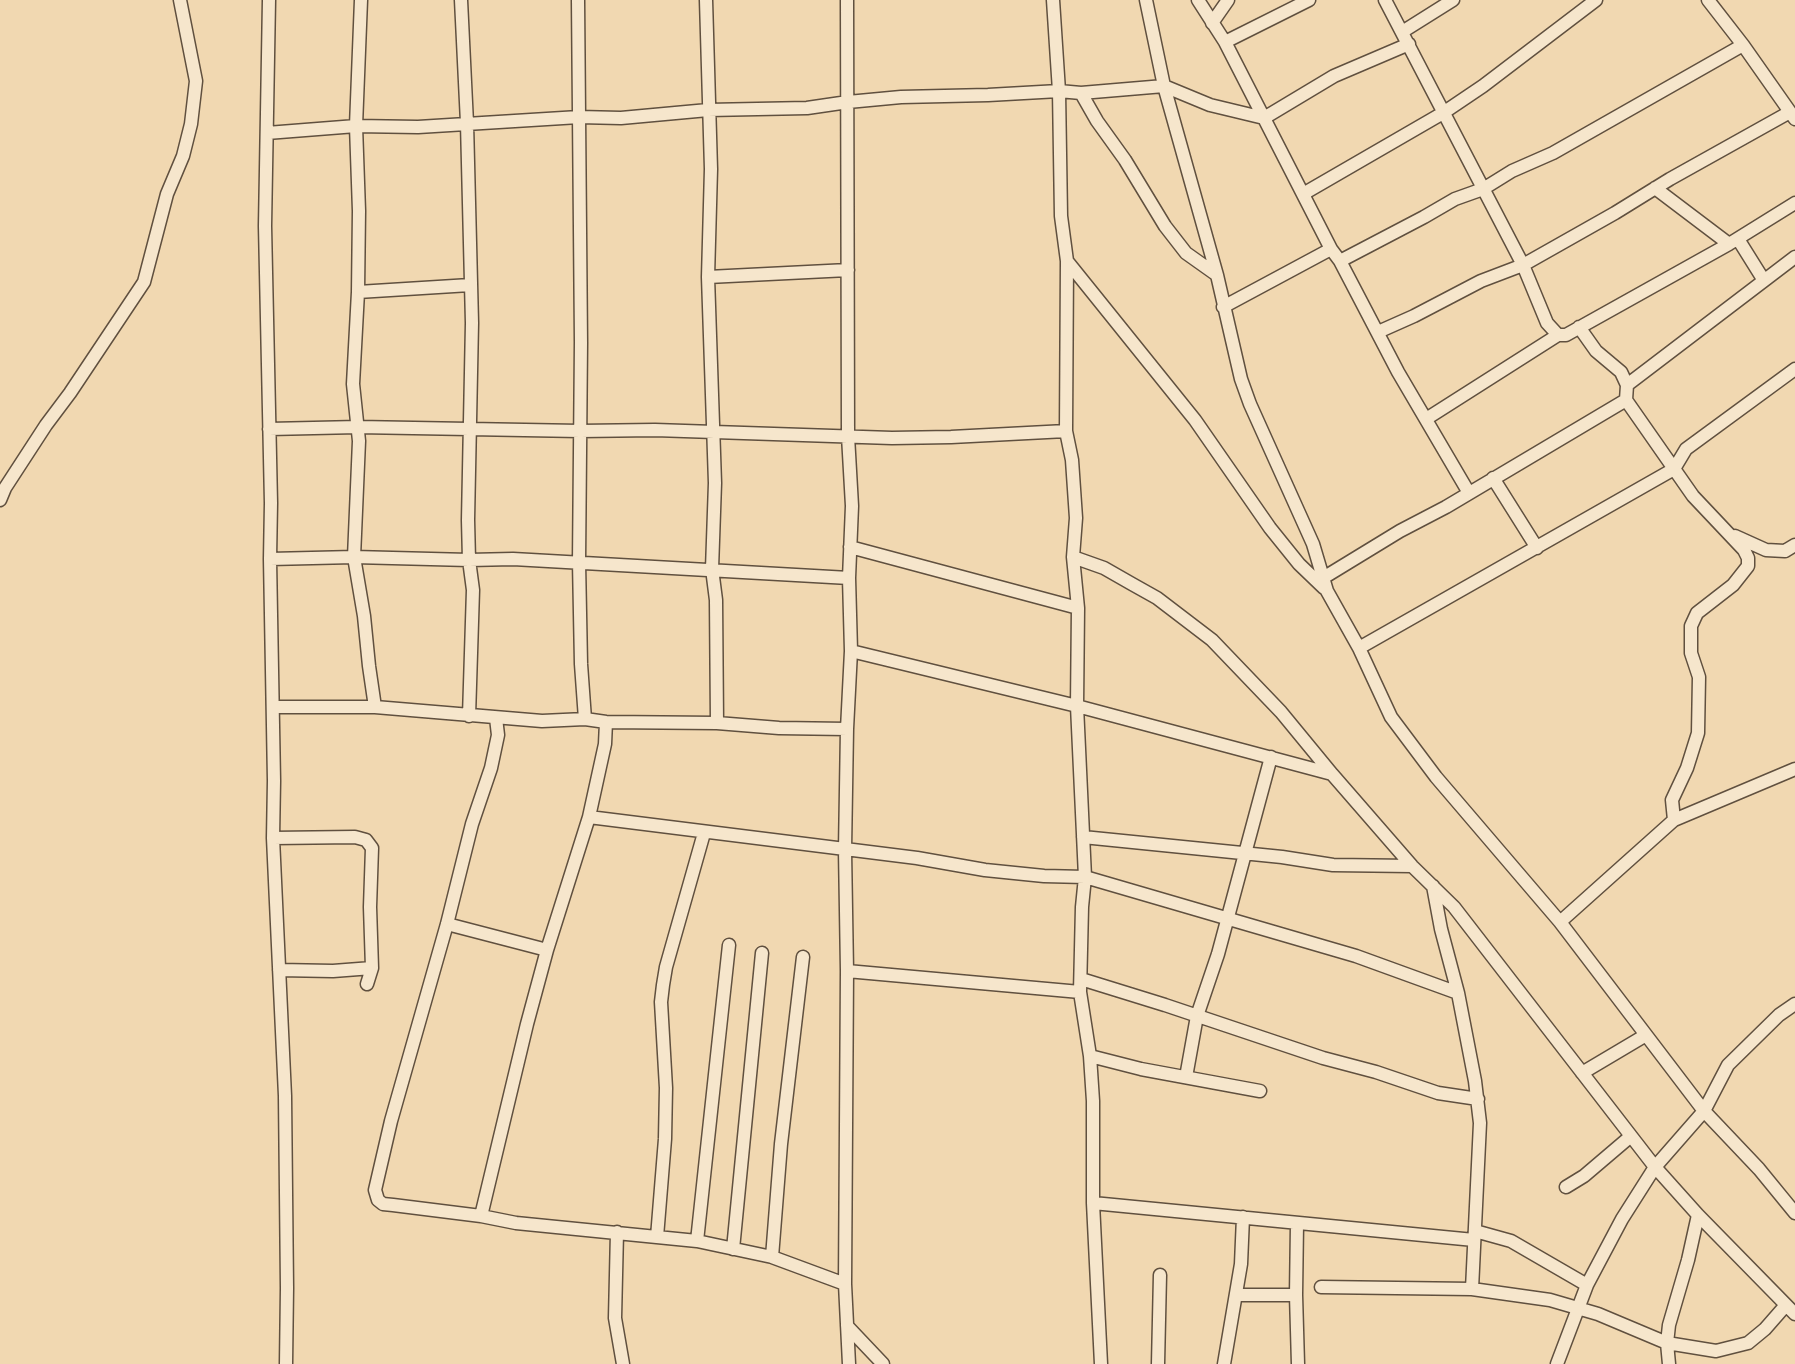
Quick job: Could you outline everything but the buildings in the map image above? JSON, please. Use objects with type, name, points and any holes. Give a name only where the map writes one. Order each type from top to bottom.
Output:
[{"type":"street","points":[[0,500],[5,488],[46,425],[144,282],[163,209],[183,156],[191,124],[196,81],[180,0]]},
{"type":"street","points":[[269,0],[265,226],[271,503],[273,838],[285,1096],[286,1364]]},
{"type":"street","points":[[361,0],[356,126],[359,211],[358,292],[353,384],[359,453],[354,557],[375,707]]},
{"type":"street","points":[[461,0],[472,322],[469,560],[473,590],[469,716]]},
{"type":"street","points":[[578,0],[579,562],[581,664],[585,719]]},
{"type":"street","points":[[706,0],[711,169],[708,277],[715,494],[712,569],[716,600],[717,723]]},
{"type":"street","points":[[847,0],[848,436],[852,506],[846,850],[845,1284],[849,1364]]},
{"type":"street","points":[[1053,0],[1059,91],[1061,216],[1067,261],[1066,431],[1072,460],[1076,518],[1073,557],[1078,608],[1077,706],[1084,877],[1080,992],[1090,1056],[1093,1101],[1093,1203],[1101,1364]]},
{"type":"street","points":[[1146,0],[1164,86],[1217,275],[1241,379],[1313,544],[1328,591],[1359,648],[1394,722],[1436,777],[1560,922],[1704,1111],[1759,1169],[1795,1214]]},
{"type":"street","points":[[1198,0],[1225,42],[1331,249],[1340,261],[1398,372],[1468,494]]},
{"type":"street","points":[[1212,23],[1228,0]]},
{"type":"street","points":[[1225,42],[1309,0]]},
{"type":"street","points":[[1385,0],[1523,265],[1547,323],[1558,335]]},
{"type":"street","points":[[1402,32],[1453,0]]},
{"type":"street","points":[[1303,194],[1443,113],[1483,86],[1596,0]]},
{"type":"street","points":[[1378,332],[1481,281],[1523,265],[1655,188],[1792,115],[1708,0]]},
{"type":"street","points":[[267,133],[356,126],[418,127],[579,117],[621,118],[708,110],[807,108],[901,97],[1059,91],[1081,93],[1164,86],[1210,105],[1264,118],[1334,76],[1409,44]]},
{"type":"street","points":[[1340,261],[1455,199],[1482,189],[1512,171],[1553,153],[1743,45]]},
{"type":"street","points":[[1081,93],[1097,121],[1186,253],[1217,275]]},
{"type":"street","points":[[1655,188],[1734,242],[1763,279]]},
{"type":"street","points":[[1426,419],[1558,335],[1566,335],[1734,242],[1795,203]]},
{"type":"street","points":[[1223,308],[1331,249]]},
{"type":"street","points":[[1627,385],[1763,279],[1795,257]]},
{"type":"street","points":[[1067,261],[1195,420],[1270,528],[1299,564],[1328,591]]},
{"type":"street","points":[[708,277],[848,270]]},
{"type":"street","points":[[358,292],[470,285]]},
{"type":"street","points":[[1579,327],[1596,351],[1621,372],[1627,385],[1626,400],[1692,496],[1744,549],[1748,566],[1732,585],[1697,613],[1691,626],[1691,653],[1699,677],[1698,733],[1687,768],[1672,800],[1674,820]]},
{"type":"street","points":[[1359,648],[1674,469],[1686,449],[1795,369]]},
{"type":"street","points":[[1323,578],[1626,400]]},
{"type":"street","points":[[269,429],[358,427],[713,431],[951,437],[1066,431]]},
{"type":"street","points":[[1493,478],[1537,548]]},
{"type":"street","points":[[1726,532],[1766,550],[1785,550],[1795,545]]},
{"type":"street","points":[[850,547],[1078,608]]},
{"type":"street","points":[[270,559],[354,557],[513,559],[849,578]]},
{"type":"street","points":[[1073,557],[1104,568],[1164,604],[1212,640],[1281,712],[1412,866],[1454,907],[1655,1167],[1698,1215],[1790,1309],[1748,1343],[1716,1351],[1667,1343],[1578,1307],[1550,1300],[1472,1289],[1321,1287]]},
{"type":"street","points":[[850,651],[1077,706],[1332,774]]},
{"type":"street","points":[[273,707],[375,707],[542,721],[585,719],[606,722],[717,723],[779,728],[847,729]]},
{"type":"street","points":[[496,718],[498,735],[490,768],[472,824],[447,924],[391,1122],[375,1196],[383,1204],[481,1216],[531,1225],[697,1241],[772,1257],[845,1284]]},
{"type":"street","points":[[481,1216],[512,1082],[547,950],[589,817],[605,744],[606,722]]},
{"type":"street","points":[[1186,1077],[1197,1016],[1218,954],[1271,757]]},
{"type":"street","points":[[1560,922],[1674,820],[1795,769]]},
{"type":"street","points":[[589,817],[917,858],[985,870],[1044,876],[1084,877],[1356,956],[1458,993]]},
{"type":"street","points":[[657,1236],[665,1139],[666,1088],[662,993],[666,967],[704,833]]},
{"type":"street","points":[[273,838],[355,837],[366,840],[372,848],[370,907],[372,968],[367,984]]},
{"type":"street","points":[[1083,837],[1282,856],[1333,865],[1412,866]]},
{"type":"street","points":[[1433,885],[1441,929],[1458,993],[1478,1099],[1480,1123],[1472,1289]]},
{"type":"street","points":[[447,924],[547,950]]},
{"type":"street","points":[[697,1241],[729,945]]},
{"type":"street","points":[[733,1249],[762,953]]},
{"type":"street","points":[[772,1257],[781,1144],[803,957]]},
{"type":"street","points":[[279,970],[333,971],[372,968]]},
{"type":"street","points":[[847,971],[1080,992]]},
{"type":"street","points":[[1081,979],[1308,1054],[1376,1072],[1438,1093],[1478,1099]]},
{"type":"street","points":[[1557,1364],[1587,1285],[1622,1219],[1655,1167],[1704,1111],[1728,1065],[1779,1015],[1795,1004]]},
{"type":"street","points":[[1582,1073],[1646,1035]]},
{"type":"street","points":[[1090,1056],[1141,1070],[1260,1091]]},
{"type":"street","points":[[1566,1187],[1584,1176],[1631,1136]]},
{"type":"street","points":[[1093,1203],[1297,1224],[1474,1235],[1511,1241],[1587,1285]]},
{"type":"street","points":[[1669,1364],[1667,1343],[1669,1325],[1688,1260],[1698,1215]]},
{"type":"street","points":[[1224,1364],[1237,1295],[1243,1217]]},
{"type":"street","points":[[1297,1224],[1298,1364]]},
{"type":"street","points":[[617,1232],[615,1318],[623,1364]]},
{"type":"street","points":[[1158,1364],[1160,1275]]},
{"type":"street","points":[[1237,1295],[1296,1295]]},
{"type":"street","points":[[847,1326],[883,1364]]}]
